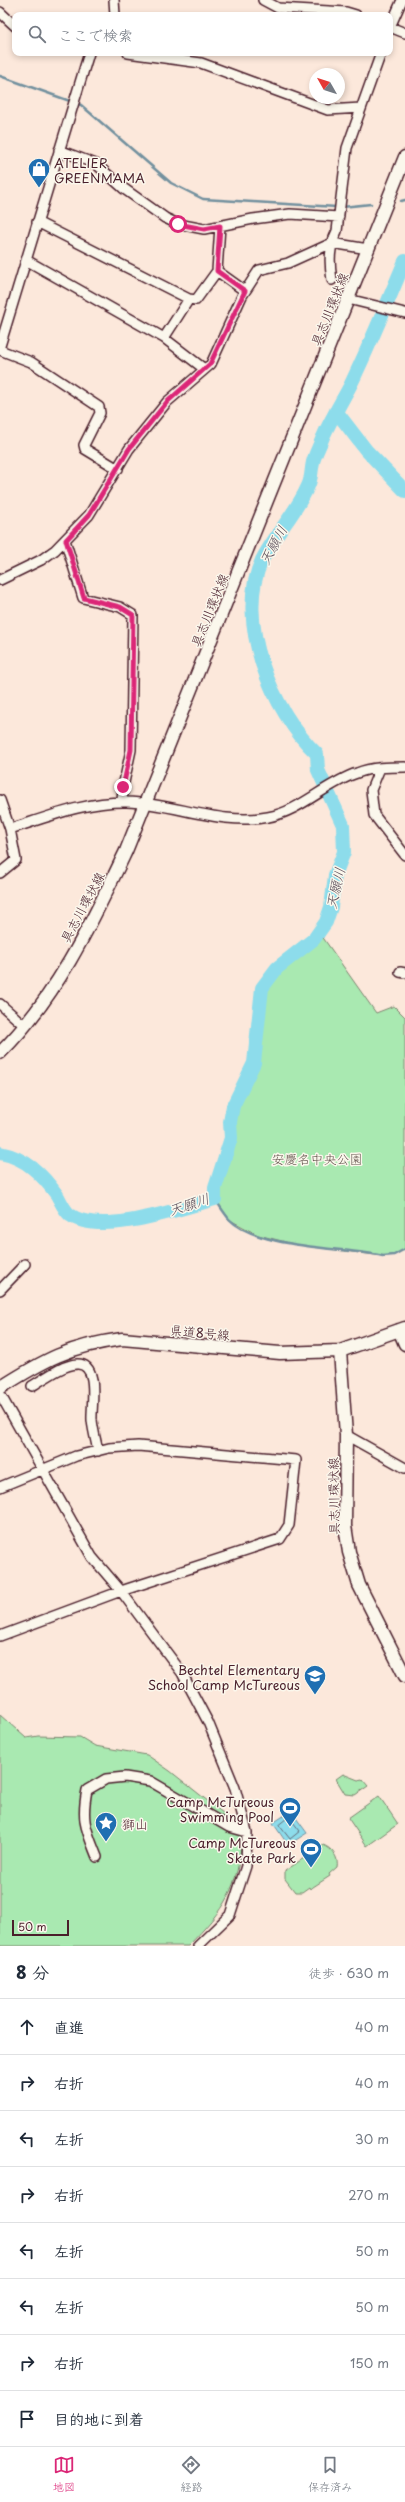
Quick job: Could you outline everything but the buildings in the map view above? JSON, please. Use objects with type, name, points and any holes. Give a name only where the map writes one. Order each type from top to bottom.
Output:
[{"type":"main road","name":"具志川環状線","points":[[0,1053],[26,1026],[59,978],[107,892],[146,804],[405,157]]},
{"type":"main road","points":[[402,1329],[405,1344]]},
{"type":"main road","name":"県道8号線","points":[[0,1388],[58,1354],[81,1346],[122,1339],[280,1353],[340,1350],[402,1329]]},
{"type":"main road","name":"具志川環状線","points":[[340,1350],[346,1435],[345,1526],[349,1552],[359,1586],[405,1676]]},
{"type":"street","points":[[114,0],[115,12]]},
{"type":"street","points":[[263,0],[278,8],[346,12]]},
{"type":"street","points":[[393,20],[402,0]]},
{"type":"street","points":[[0,12],[12,23]]},
{"type":"street","points":[[393,28],[405,33]]},
{"type":"street","points":[[0,346],[88,56]]},
{"type":"street","points":[[150,56],[200,63],[328,110],[361,108]]},
{"type":"street","points":[[332,280],[329,263],[332,243],[337,231],[346,148],[380,56]]},
{"type":"street","points":[[59,150],[96,164],[123,188],[165,218],[178,224],[204,229],[253,218],[290,214],[339,217]]},
{"type":"street","points":[[38,222],[189,299],[196,300],[217,271],[220,226]]},
{"type":"street","points":[[0,580],[41,560],[56,550],[89,515],[129,449],[167,402],[194,379],[203,368],[210,364],[245,291],[259,270],[288,263],[332,243],[368,249]]},
{"type":"street","points":[[26,260],[164,338],[203,368]]},
{"type":"street","points":[[217,271],[245,291]]},
{"type":"street","points":[[164,338],[189,299]]},
{"type":"street","points":[[348,299],[405,313]]},
{"type":"street","points":[[0,350],[31,362],[99,407],[100,413],[84,445],[85,449],[118,469]]},
{"type":"street","points":[[66,540],[84,598],[120,607],[133,615],[131,750],[123,787],[122,802]]},
{"type":"street","points":[[10,829],[97,802],[146,804],[234,818],[270,817],[293,808],[356,773],[380,768],[405,767]]},
{"type":"street","points":[[380,768],[371,790],[374,815],[405,855]]},
{"type":"street","points":[[0,800],[10,829],[16,860],[0,873]]},
{"type":"street","points":[[0,1004],[26,1026]]},
{"type":"street","points":[[0,1290],[25,1264]]},
{"type":"street","points":[[32,1386],[66,1367],[77,1364],[86,1367],[92,1374],[92,1421],[98,1451]]},
{"type":"street","points":[[0,1394],[92,1557],[121,1591],[182,1673],[208,1722],[236,1788],[247,1832],[246,1866],[230,1915],[198,1946]]},
{"type":"street","points":[[346,1435],[405,1468]]},
{"type":"street","points":[[0,1487],[76,1456],[98,1451],[138,1446],[296,1460],[289,1525],[280,1539],[121,1591],[0,1636]]},
{"type":"street","points":[[97,1857],[84,1823],[84,1804],[87,1790],[106,1779],[125,1777],[150,1781],[229,1827],[247,1832]]},
{"type":"green space","name":"安慶名中央公園","points":[[319,932],[376,1013],[394,1006],[405,1017],[405,1249],[394,1255],[383,1256],[298,1245],[258,1235],[230,1220],[215,1199],[215,1188],[231,1138],[230,1122],[233,1106],[250,1074],[256,1050],[262,988],[277,968]]},
{"type":"green space","points":[[0,1715],[26,1738],[38,1736],[80,1737],[95,1746],[147,1755],[170,1771],[233,1821],[242,1836],[240,1855],[233,1885],[220,1909],[201,1933],[188,1946],[0,1946]]},
{"type":"green space","points":[[343,1774],[358,1780],[362,1779],[368,1786],[355,1795],[345,1794],[336,1779]]},
{"type":"green space","points":[[379,1796],[398,1824],[367,1846],[348,1818]]},
{"type":"green space","name":"Camp McTureous Skate Park","points":[[323,1845],[329,1848],[336,1857],[337,1867],[329,1874],[330,1876],[310,1889],[309,1887],[302,1892],[295,1892],[285,1879],[285,1871]]},
{"type":"water","name":"Camp McTureous Swimming Pool","points":[[291,1811],[307,1833],[288,1845],[273,1823]]},
{"type":"waterway","points":[[0,76],[81,105],[171,183],[203,199],[337,207]]},
{"type":"waterway","points":[[401,201],[405,200]]},
{"type":"waterway","points":[[342,207],[371,204]]},
{"type":"waterway","name":"天願川","points":[[0,1153],[18,1159],[33,1168],[51,1187],[68,1213],[84,1221],[101,1223],[141,1219],[215,1199],[215,1188],[231,1138],[230,1122],[233,1106],[254,1063],[262,988],[277,968],[314,939],[326,922],[331,907],[335,875],[344,852],[343,825],[318,770],[317,754],[301,736],[285,714],[272,690],[262,664],[255,637],[252,610],[254,584],[267,550],[298,505],[308,486],[312,465],[323,437],[357,371],[405,261]]},
{"type":"waterway","name":"天願川","points":[[336,411],[366,450],[405,491]]},
{"type":"waterway","points":[[215,1199],[229,1219],[242,1229],[280,1242],[383,1256],[394,1255],[405,1249]]},
{"type":"place","name":"ATELIER GREENMAMA","points":[[39,188]]},
{"type":"place","name":"Bechtel Elementary School Camp McTureous","points":[[315,1696]]},
{"type":"place","name":"Camp McTureous Swimming Pool","points":[[290,1828]]},
{"type":"place","name":"獅山","points":[[106,1842]]},
{"type":"place","name":"Camp McTureous Skate Park","points":[[311,1868]]},
{"type":"route","points":[[123,787],[131,750],[133,615],[120,607],[84,598],[66,540],[89,515],[129,449],[167,402],[194,379],[203,368],[210,364],[245,291],[217,271],[220,246],[220,226],[204,229],[178,224]]}]
